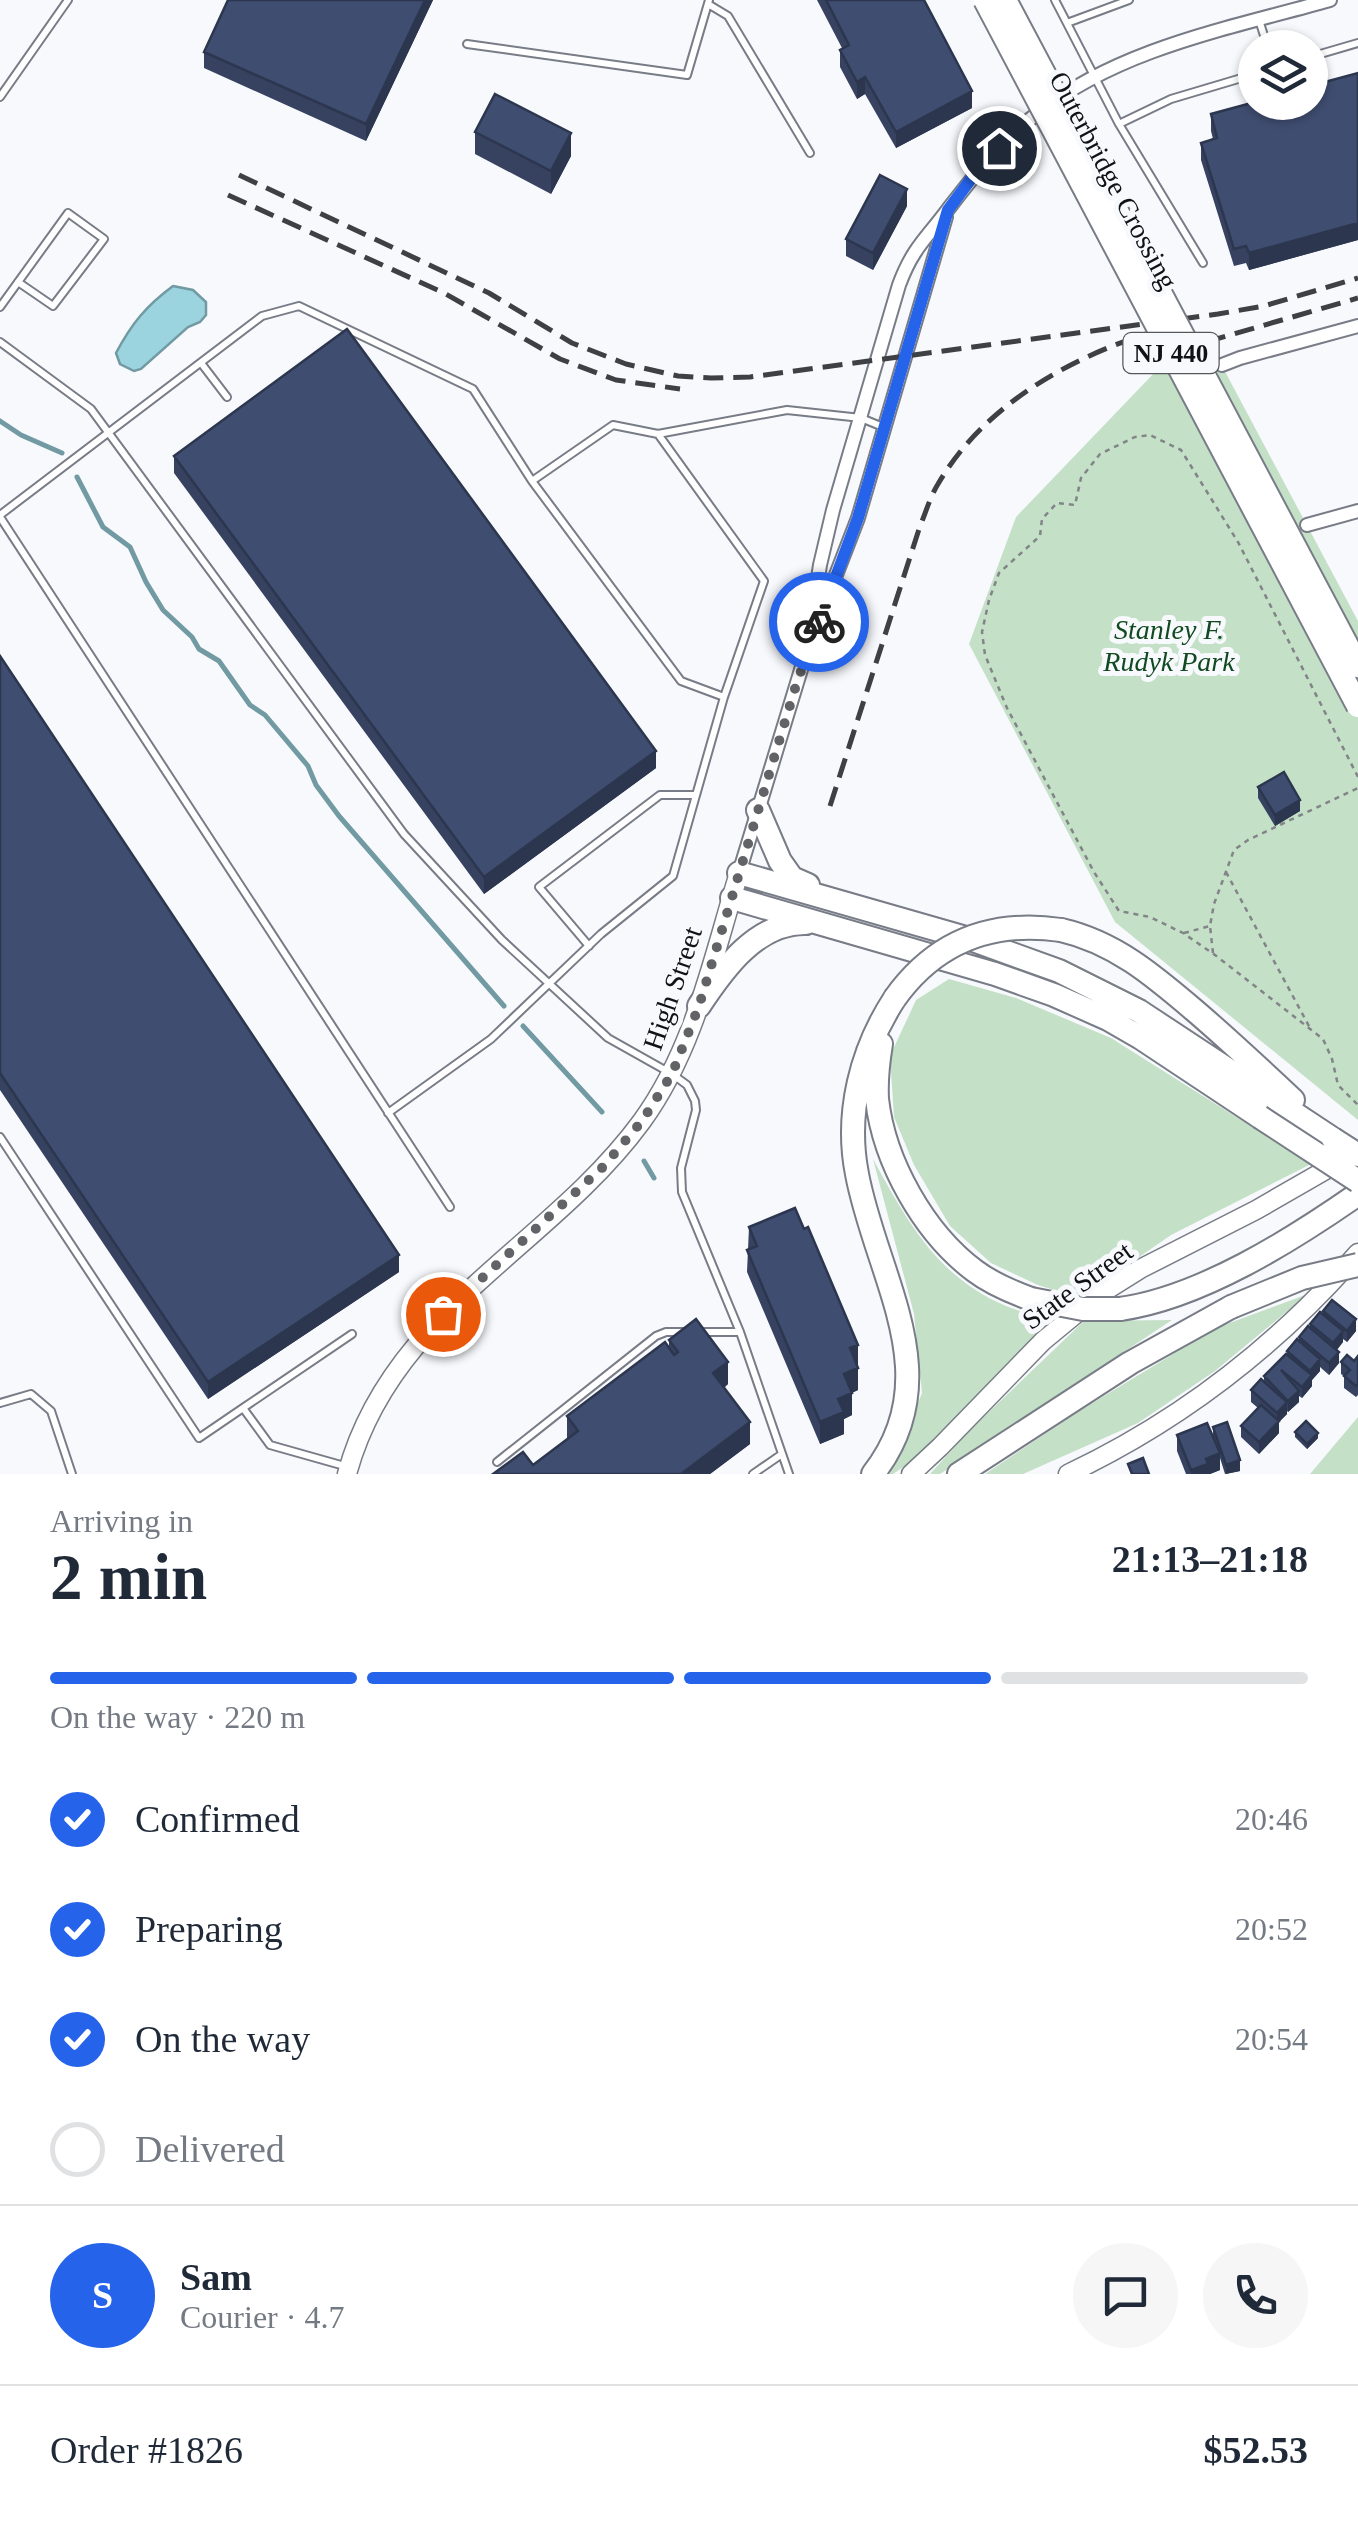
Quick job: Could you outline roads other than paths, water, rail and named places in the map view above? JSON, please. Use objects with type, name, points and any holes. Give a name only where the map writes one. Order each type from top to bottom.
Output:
[{"type":"highway","name":"Outerbridge Crossing","points":[[985,0],[1358,706]]},
{"type":"highway","name":"Outerbridge Crossing","points":[[1005,0],[1358,666]]},
{"type":"highway","points":[[758,810],[780,861],[792,878],[832,900]]},
{"type":"highway","points":[[739,873],[996,947],[1059,971],[1139,1011],[1270,1101],[1358,1153]]},
{"type":"highway","points":[[732,898],[995,974],[1080,1006],[1270,1101],[1358,1182]]},
{"type":"highway","points":[[699,1006],[721,974],[764,934],[787,924],[822,925]]},
{"type":"highway","points":[[873,1474],[894,1442],[903,1418],[908,1364],[894,1300],[857,1174],[854,1118],[857,1090],[879,1024],[919,969],[966,938],[1008,928],[1061,930],[1101,943],[1138,965],[1248,1057],[1270,1101]]},
{"type":"highway","points":[[895,998],[881,1040],[877,1086],[884,1132],[896,1164],[918,1207],[955,1254],[985,1278],[1031,1299],[1083,1309],[1120,1309],[1172,1296],[1216,1278],[1290,1238],[1358,1194]]},
{"type":"highway","points":[[959,1474],[1130,1363],[1231,1308],[1302,1278],[1358,1265]]},
{"type":"street","name":"High Street","points":[[807,650],[823,552],[904,271],[916,248],[974,175],[1013,134],[1054,101],[1095,77],[1139,57],[1330,0]]},
{"type":"street","name":"High Street","points":[[349,1472],[375,1406],[406,1356],[443,1314],[603,1167],[642,1121],[672,1074],[699,1006],[807,650],[849,544],[948,210]]},
{"type":"street","points":[[1222,365],[1358,326]]},
{"type":"street","points":[[1307,525],[1358,511]]},
{"type":"street","name":"State Street","points":[[910,1474],[1042,1341],[1100,1294],[1358,1153]]},
{"type":"street","points":[[1068,1474],[1167,1420],[1218,1386],[1292,1322],[1358,1253]]},
{"type":"lane","points":[[0,97],[68,0]]},
{"type":"lane","points":[[1056,0],[1119,124],[1203,263]]},
{"type":"lane","points":[[1068,23],[1129,0]]},
{"type":"lane","points":[[467,44],[687,75],[709,2],[728,16],[810,154]]},
{"type":"lane","points":[[1259,20],[1262,30]]},
{"type":"lane","points":[[1328,52],[1358,43]]},
{"type":"lane","points":[[1119,124],[1170,99],[1238,79]]},
{"type":"lane","points":[[0,308],[18,282],[68,213],[104,240],[53,306],[18,282]]},
{"type":"lane","points":[[450,1207],[0,516],[262,316],[298,306],[473,389],[532,481],[681,681],[724,697]]},
{"type":"lane","points":[[0,342],[92,409],[404,834],[502,940],[608,1038],[687,1085],[695,1101],[681,1168],[682,1192],[740,1332],[789,1474]]},
{"type":"lane","points":[[200,363],[227,396]]},
{"type":"lane","points":[[532,481],[613,425],[658,434],[787,410],[860,418],[884,428]]},
{"type":"lane","points":[[388,1112],[491,1039],[589,946],[673,876],[724,697],[764,581],[658,434]]},
{"type":"lane","points":[[589,946],[539,887],[660,795],[696,795]]},
{"type":"lane","points":[[0,1137],[199,1438],[352,1334]]},
{"type":"lane","points":[[497,1462],[656,1336],[740,1332]]},
{"type":"lane","points":[[0,1403],[30,1394],[50,1411],[72,1474]]},
{"type":"lane","points":[[243,1408],[270,1445],[349,1472]]},
{"type":"lane","points":[[752,1474],[782,1454]]},
{"type":"water","points":[[173,286],[193,290],[206,302],[206,315],[141,369],[134,371],[120,364],[116,353],[128,333],[147,308]]},
{"type":"waterway","points":[[0,421],[62,453]]},
{"type":"waterway","points":[[77,477],[103,527],[130,547],[163,610],[199,649],[219,661],[250,705],[265,715],[308,766],[316,785],[339,816],[504,1006]]},
{"type":"waterway","points":[[523,1026],[602,1112]]},
{"type":"waterway","points":[[644,1161],[654,1178]]},
{"type":"railway","points":[[239,175],[489,293],[572,343],[626,364],[678,376],[750,377],[1218,314],[1264,306],[1358,278]]},
{"type":"railway","points":[[228,195],[444,293],[560,359],[616,380],[680,389]]},
{"type":"railway","points":[[1206,342],[1358,298]]},
{"type":"railway","points":[[830,806],[920,526],[930,499],[956,457],[978,432],[1028,390],[1086,358],[1146,334]]},
{"type":"park label","name":"Stanley F. Rudyk Park","points":[[1169,645]]}]
